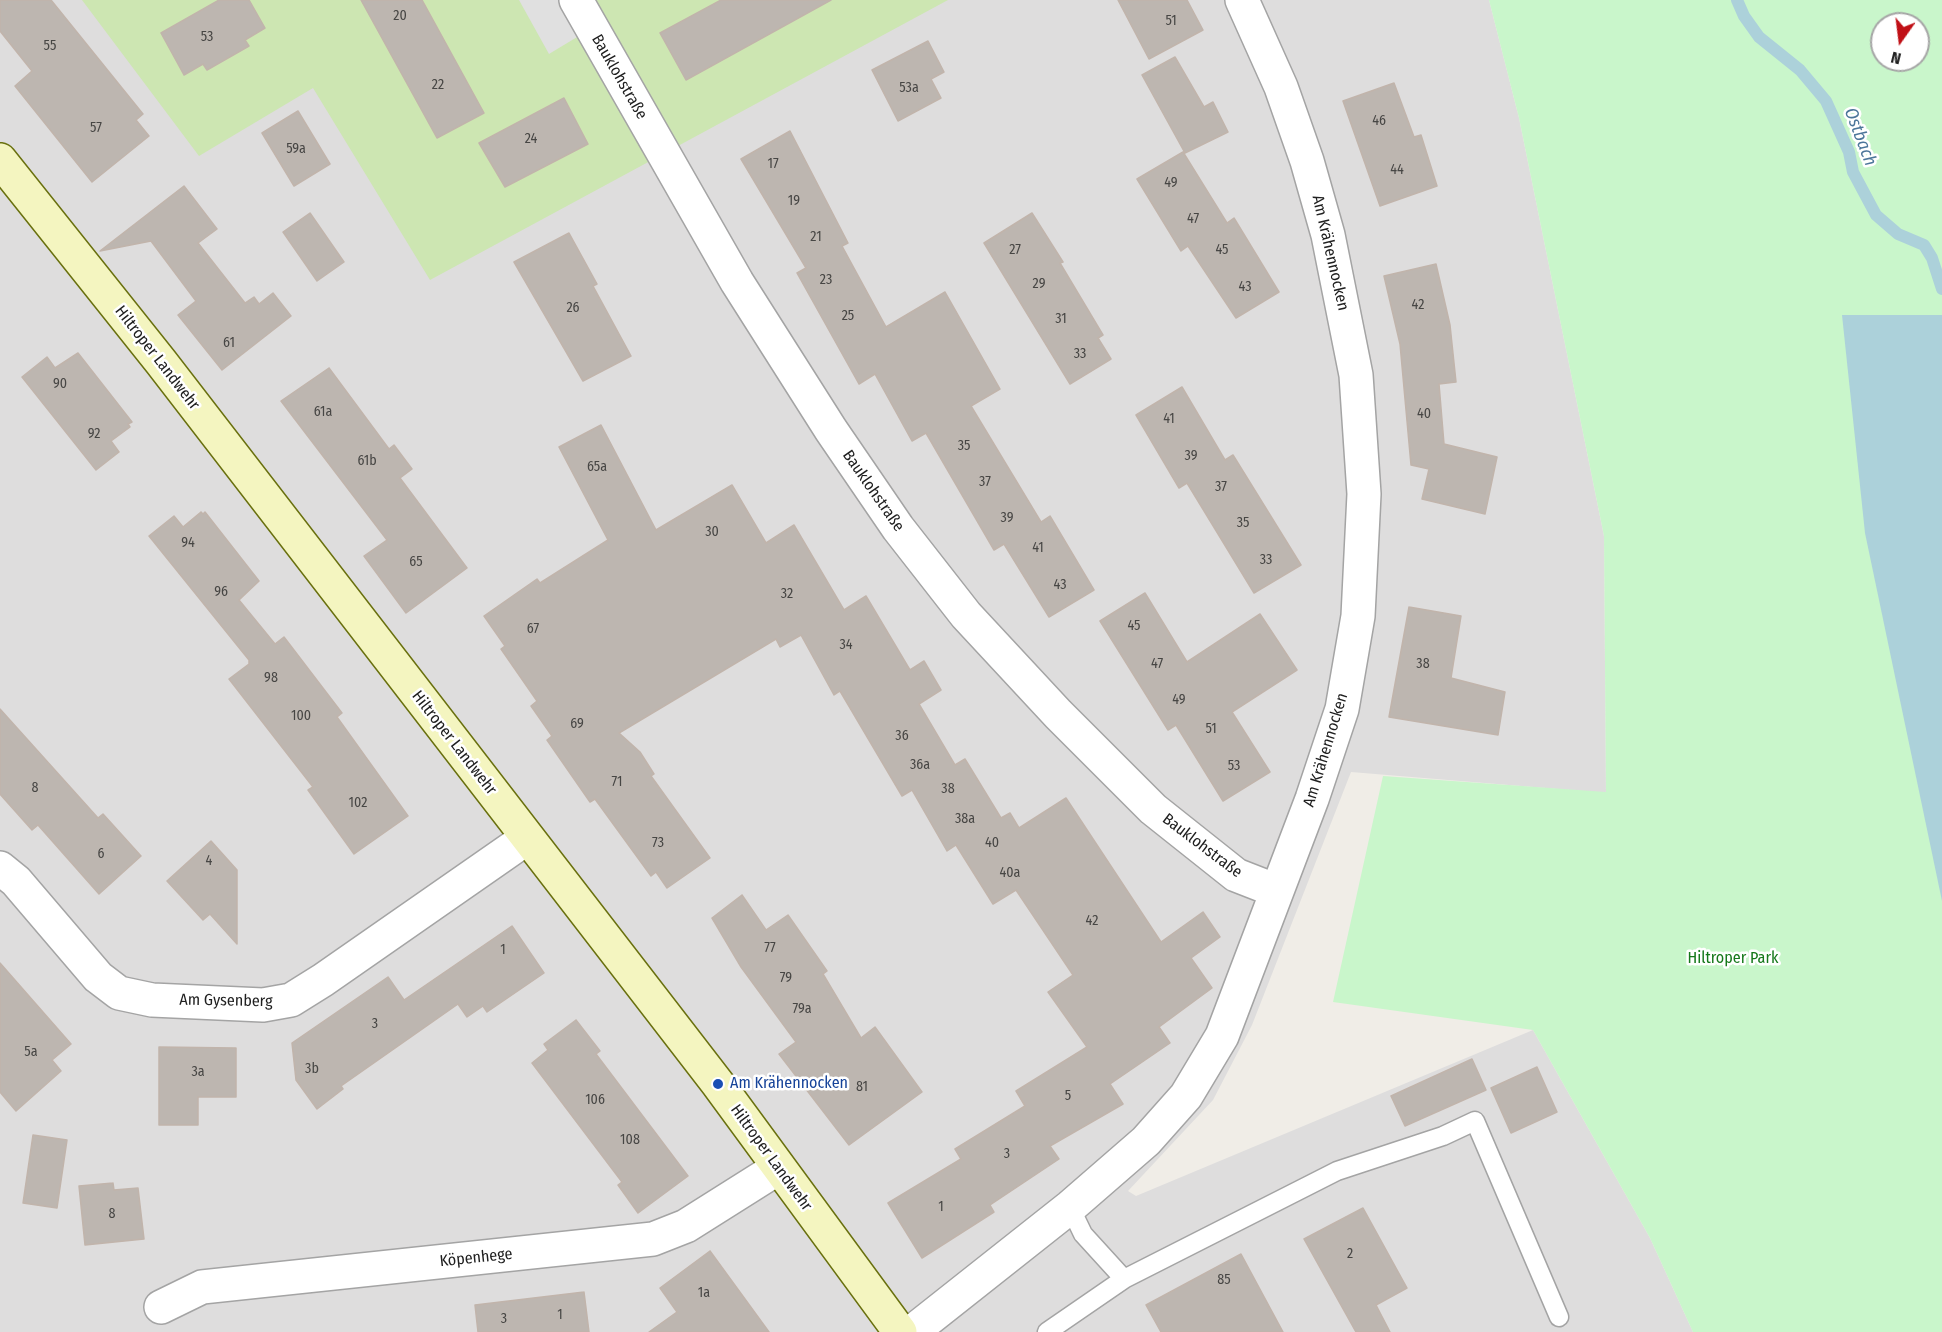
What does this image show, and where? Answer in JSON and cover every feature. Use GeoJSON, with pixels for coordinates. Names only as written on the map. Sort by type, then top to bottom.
{"type":"FeatureCollection","features":[{"type":"Feature","properties":{"kind":"street","name":"Bauklohstraße"},"geometry":{"type":"LineString","coordinates":[[576,0],[737,282],[831,430],[918,554],[966,615],[1058,714],[1153,809],[1236,875],[1277,891]]}},
{"type":"Feature","properties":{"kind":"street","name":"Am Krähennocken"},"geometry":{"type":"LineString","coordinates":[[912,1332],[1070,1207],[1146,1142],[1186,1096],[1222,1036],[1342,709],[1359,616],[1364,494],[1356,375],[1328,235],[1307,161],[1281,87],[1242,0]]}},
{"type":"Feature","properties":{"kind":"street","name":"Hiltroper Landwehr"},"geometry":{"type":"LineString","coordinates":[[0,160],[155,354],[718,1084],[900,1332]]}},
{"type":"Feature","properties":{"kind":"street","name":"Am Gysenberg"},"geometry":{"type":"LineString","coordinates":[[0,868],[16,880],[98,977],[119,993],[152,1000],[263,1005],[291,1000],[315,985],[527,838]]}},
{"type":"Feature","properties":{"kind":"street","name":"Köpenhege"},"geometry":{"type":"LineString","coordinates":[[161,1307],[202,1287],[652,1239],[686,1226],[778,1168]]}},
{"type":"Feature","properties":{"kind":"lane"},"geometry":{"type":"LineString","coordinates":[[1047,1332],[1124,1279],[1337,1171],[1443,1136],[1474,1121],[1558,1317]]}},
{"type":"Feature","properties":{"kind":"lane"},"geometry":{"type":"LineString","coordinates":[[1070,1207],[1083,1234],[1124,1279]]}},
{"type":"Feature","properties":{"kind":"shaded area"},"geometry":{"type":"Polygon","coordinates":[[[0,0],[1489,0],[1519,118],[1604,536],[1606,793],[1351,772],[1252,1025],[1213,1100],[1128,1191],[1136,1196],[1533,1030],[1650,1238],[1693,1332],[0,1332],[0,0]]]}},
{"type":"Feature","properties":{"kind":"shaded area"},"geometry":{"type":"Polygon","coordinates":[[[519,0],[576,0],[592,28],[549,54],[519,0]]]}},
{"type":"Feature","properties":{"kind":"green space"},"geometry":{"type":"Polygon","coordinates":[[[82,0],[948,0],[430,280],[313,88],[199,156],[82,0]]]}},
{"type":"Feature","properties":{"kind":"green space","name":"Hiltroper Park"},"geometry":{"type":"Polygon","coordinates":[[[1489,0],[1942,0],[1942,1332],[1693,1332],[1650,1238],[1533,1030],[1333,1002],[1383,776],[1606,792],[1604,536],[1519,118],[1489,0]]]}},
{"type":"Feature","properties":{"kind":"water"},"geometry":{"type":"Polygon","coordinates":[[[1842,315],[1942,315],[1942,901],[1865,533],[1842,315]]]}},
{"type":"Feature","properties":{"kind":"building"},"geometry":{"type":"Polygon","coordinates":[[[0,0],[51,0],[143,114],[136,120],[149,136],[92,182],[15,86],[32,71],[0,31],[0,0]]]}},
{"type":"Feature","properties":{"kind":"building"},"geometry":{"type":"Polygon","coordinates":[[[219,0],[249,0],[265,28],[245,40],[249,46],[207,70],[203,64],[184,75],[161,33],[219,0]]]}},
{"type":"Feature","properties":{"kind":"building"},"geometry":{"type":"Polygon","coordinates":[[[361,0],[422,0],[484,113],[437,138],[361,0]]]}},
{"type":"Feature","properties":{"kind":"building"},"geometry":{"type":"Polygon","coordinates":[[[721,0],[831,0],[686,80],[660,33],[721,0]]]}},
{"type":"Feature","properties":{"kind":"building"},"geometry":{"type":"Polygon","coordinates":[[[1118,0],[1187,0],[1203,30],[1149,59],[1118,0]]]}},
{"type":"Feature","properties":{"kind":"building"},"geometry":{"type":"Polygon","coordinates":[[[928,41],[944,72],[931,79],[941,98],[898,121],[872,70],[928,41]]]}},
{"type":"Feature","properties":{"kind":"building"},"geometry":{"type":"Polygon","coordinates":[[[1175,57],[1204,107],[1213,102],[1228,132],[1185,153],[1142,75],[1175,57]]]}},
{"type":"Feature","properties":{"kind":"building"},"geometry":{"type":"Polygon","coordinates":[[[1394,83],[1414,137],[1421,135],[1437,186],[1380,206],[1343,101],[1394,83]]]}},
{"type":"Feature","properties":{"kind":"building"},"geometry":{"type":"Polygon","coordinates":[[[564,98],[588,144],[505,187],[479,143],[564,98]]]}},
{"type":"Feature","properties":{"kind":"building"},"geometry":{"type":"Polygon","coordinates":[[[298,111],[330,164],[294,186],[262,133],[298,111]]]}},
{"type":"Feature","properties":{"kind":"building"},"geometry":{"type":"Polygon","coordinates":[[[790,131],[848,243],[842,246],[886,327],[945,292],[1000,389],[971,406],[1041,522],[1050,516],[1094,590],[1049,617],[1004,544],[994,550],[926,433],[912,441],[875,374],[859,384],[797,273],[806,268],[741,159],[790,131]]]}},
{"type":"Feature","properties":{"kind":"building"},"geometry":{"type":"Polygon","coordinates":[[[1183,152],[1227,223],[1234,218],[1279,292],[1236,318],[1188,246],[1181,251],[1137,179],[1183,152]]]}},
{"type":"Feature","properties":{"kind":"building"},"geometry":{"type":"Polygon","coordinates":[[[184,186],[217,229],[198,243],[245,303],[254,297],[259,304],[273,293],[291,316],[222,370],[178,315],[196,301],[151,241],[100,251],[184,186]]]}},
{"type":"Feature","properties":{"kind":"building"},"geometry":{"type":"Polygon","coordinates":[[[310,213],[344,262],[317,281],[283,232],[310,213]]]}},
{"type":"Feature","properties":{"kind":"building"},"geometry":{"type":"Polygon","coordinates":[[[1032,213],[1063,262],[1060,263],[1103,335],[1098,338],[1111,359],[1070,384],[984,243],[1032,213]]]}},
{"type":"Feature","properties":{"kind":"building"},"geometry":{"type":"Polygon","coordinates":[[[569,233],[597,284],[593,286],[631,356],[583,381],[514,262],[569,233]]]}},
{"type":"Feature","properties":{"kind":"building"},"geometry":{"type":"Polygon","coordinates":[[[1436,264],[1450,325],[1456,382],[1439,384],[1444,444],[1497,457],[1485,514],[1422,499],[1429,469],[1411,465],[1400,344],[1384,276],[1436,264]]]}},
{"type":"Feature","properties":{"kind":"building"},"geometry":{"type":"Polygon","coordinates":[[[78,353],[132,422],[128,424],[130,427],[111,441],[119,452],[96,470],[22,377],[47,357],[55,368],[78,353]]]}},
{"type":"Feature","properties":{"kind":"building"},"geometry":{"type":"Polygon","coordinates":[[[329,368],[389,449],[394,445],[412,469],[400,478],[467,568],[406,613],[364,556],[387,540],[281,401],[329,368]]]}},
{"type":"Feature","properties":{"kind":"building"},"geometry":{"type":"Polygon","coordinates":[[[1182,387],[1225,460],[1233,455],[1301,565],[1254,593],[1187,483],[1179,488],[1136,415],[1182,387]]]}},
{"type":"Feature","properties":{"kind":"building"},"geometry":{"type":"Polygon","coordinates":[[[601,425],[656,530],[732,485],[766,543],[794,525],[844,610],[866,596],[910,670],[924,661],[941,690],[919,704],[955,765],[965,759],[1001,818],[1010,813],[1019,828],[1066,798],[1161,942],[1203,912],[1220,937],[1191,958],[1212,988],[1159,1027],[1170,1043],[1110,1084],[1123,1104],[1050,1146],[1059,1159],[990,1205],[994,1212],[922,1258],[888,1203],[961,1159],[955,1149],[1025,1106],[1016,1091],[1087,1047],[1048,992],[1073,975],[1016,890],[993,904],[956,845],[947,851],[912,790],[902,796],[840,691],[834,695],[801,635],[780,647],[776,639],[619,733],[640,752],[654,774],[651,776],[710,858],[667,888],[656,872],[651,876],[595,799],[590,802],[547,740],[552,736],[531,706],[537,701],[501,649],[505,646],[484,616],[537,579],[540,583],[608,540],[559,447],[601,425]]]}},
{"type":"Feature","properties":{"kind":"building"},"geometry":{"type":"Polygon","coordinates":[[[201,512],[203,514],[205,512],[259,581],[239,600],[275,644],[284,637],[342,713],[337,717],[408,816],[354,854],[308,790],[313,787],[229,679],[249,664],[249,660],[149,536],[174,516],[183,527],[201,512]]]}},
{"type":"Feature","properties":{"kind":"building"},"geometry":{"type":"Polygon","coordinates":[[[1145,593],[1187,662],[1260,614],[1297,670],[1232,712],[1270,772],[1223,801],[1176,725],[1168,730],[1100,621],[1145,593]]]}},
{"type":"Feature","properties":{"kind":"building"},"geometry":{"type":"Polygon","coordinates":[[[1409,607],[1461,616],[1451,678],[1505,692],[1498,735],[1389,717],[1409,607]]]}},
{"type":"Feature","properties":{"kind":"building"},"geometry":{"type":"Polygon","coordinates":[[[0,709],[98,818],[103,814],[141,856],[99,894],[38,825],[32,830],[0,794],[0,709]]]}},
{"type":"Feature","properties":{"kind":"building"},"geometry":{"type":"Polygon","coordinates":[[[211,841],[237,870],[237,944],[210,914],[203,920],[167,881],[211,841]]]}},
{"type":"Feature","properties":{"kind":"building"},"geometry":{"type":"Polygon","coordinates":[[[742,895],[766,930],[788,915],[827,971],[823,974],[861,1038],[875,1027],[922,1092],[849,1145],[779,1054],[796,1042],[741,967],[712,918],[742,895]]]}},
{"type":"Feature","properties":{"kind":"building"},"geometry":{"type":"Polygon","coordinates":[[[512,926],[544,973],[487,1012],[483,1006],[467,1017],[458,1004],[341,1086],[343,1089],[317,1109],[296,1080],[292,1043],[388,977],[404,1000],[512,926]]]}},
{"type":"Feature","properties":{"kind":"building"},"geometry":{"type":"Polygon","coordinates":[[[0,963],[71,1044],[52,1060],[61,1071],[16,1111],[0,1092],[0,963]]]}},
{"type":"Feature","properties":{"kind":"building"},"geometry":{"type":"Polygon","coordinates":[[[576,1020],[600,1051],[596,1054],[688,1176],[638,1213],[618,1185],[622,1182],[532,1063],[548,1050],[544,1044],[576,1020]]]}},
{"type":"Feature","properties":{"kind":"building"},"geometry":{"type":"Polygon","coordinates":[[[159,1047],[236,1048],[236,1097],[198,1097],[198,1125],[159,1125],[159,1047]]]}},
{"type":"Feature","properties":{"kind":"building"},"geometry":{"type":"Polygon","coordinates":[[[1472,1059],[1486,1090],[1405,1126],[1391,1096],[1472,1059]]]}},
{"type":"Feature","properties":{"kind":"building"},"geometry":{"type":"Polygon","coordinates":[[[1537,1067],[1557,1112],[1511,1133],[1491,1088],[1537,1067]]]}},
{"type":"Feature","properties":{"kind":"building"},"geometry":{"type":"Polygon","coordinates":[[[33,1135],[67,1140],[57,1208],[23,1203],[33,1135]]]}},
{"type":"Feature","properties":{"kind":"building"},"geometry":{"type":"Polygon","coordinates":[[[113,1183],[114,1190],[138,1188],[144,1239],[85,1245],[79,1186],[113,1183]]]}},
{"type":"Feature","properties":{"kind":"building"},"geometry":{"type":"Polygon","coordinates":[[[1363,1208],[1407,1288],[1376,1305],[1390,1332],[1356,1332],[1304,1239],[1363,1208]]]}},
{"type":"Feature","properties":{"kind":"building"},"geometry":{"type":"Polygon","coordinates":[[[710,1251],[769,1332],[649,1332],[677,1312],[660,1288],[710,1251]]]}},
{"type":"Feature","properties":{"kind":"building"},"geometry":{"type":"Polygon","coordinates":[[[1241,1254],[1283,1332],[1161,1332],[1146,1305],[1241,1254]]]}},
{"type":"Feature","properties":{"kind":"building"},"geometry":{"type":"Polygon","coordinates":[[[584,1292],[589,1332],[478,1332],[475,1305],[584,1292]]]}},
{"type":"Feature","properties":{"kind":"waterway","name":"Ostbach"},"geometry":{"type":"LineString","coordinates":[[1737,0],[1744,16],[1759,37],[1800,70],[1826,101],[1849,152],[1853,172],[1876,215],[1898,234],[1924,245],[1932,258],[1942,289]]}},
{"type":"Feature","properties":{"kind":"place","name":"Am Krähennocken"},"geometry":{"type":"Point","coordinates":[718,1084]}}]}
